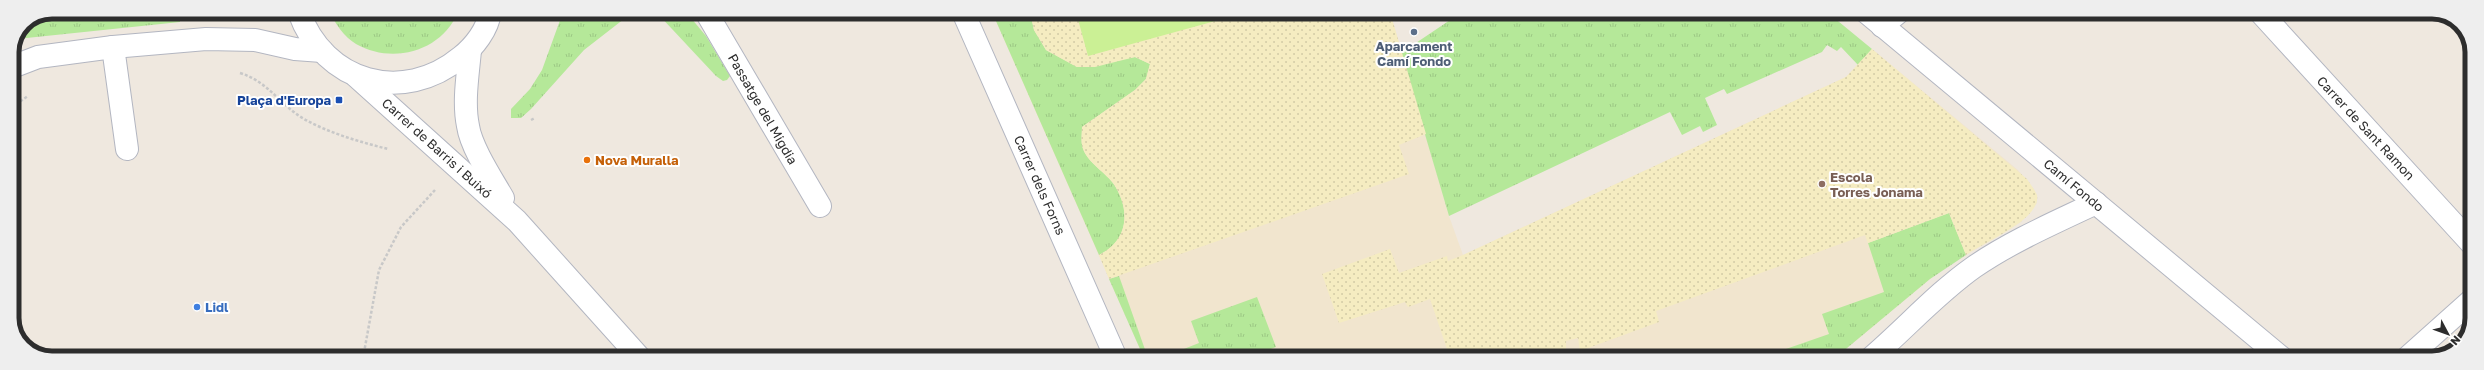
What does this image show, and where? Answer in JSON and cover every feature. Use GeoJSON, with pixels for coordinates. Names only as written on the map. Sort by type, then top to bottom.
{"type":"FeatureCollection","features":[{"type":"Feature","properties":{"kind":"street"},"geometry":{"type":"LineString","coordinates":[[302,19],[311,39],[331,61],[356,76],[386,84],[417,81],[446,69],[470,50],[488,19]]}},
{"type":"Feature","properties":{"kind":"street","name":"Passatge del Migdia"},"geometry":{"type":"LineString","coordinates":[[710,19],[820,206]]}},
{"type":"Feature","properties":{"kind":"street","name":"Carrer dels Forns"},"geometry":{"type":"LineString","coordinates":[[966,19],[1113,351]]}},
{"type":"Feature","properties":{"kind":"street","name":"Camí Fondo"},"geometry":{"type":"LineString","coordinates":[[1874,19],[2274,351]]}},
{"type":"Feature","properties":{"kind":"street"},"geometry":{"type":"LineString","coordinates":[[1882,26],[1890,19]]}},
{"type":"Feature","properties":{"kind":"street","name":"Carrer de Sant Ramon"},"geometry":{"type":"LineString","coordinates":[[2266,19],[2465,236]]}},
{"type":"Feature","properties":{"kind":"street"},"geometry":{"type":"LineString","coordinates":[[19,64],[38,57],[113,47],[206,39],[255,40],[295,49],[322,51]]}},
{"type":"Feature","properties":{"kind":"street"},"geometry":{"type":"LineString","coordinates":[[113,47],[127,149]]}},
{"type":"Feature","properties":{"kind":"street","name":"Carrer de Barris i Buixó"},"geometry":{"type":"LineString","coordinates":[[470,50],[467,93],[468,127],[485,168],[517,221]]}},
{"type":"Feature","properties":{"kind":"street","name":"Carrer de Barris i Buixó"},"geometry":{"type":"LineString","coordinates":[[356,76],[517,221],[634,351]]}},
{"type":"Feature","properties":{"kind":"street"},"geometry":{"type":"LineString","coordinates":[[1879,351],[1927,306],[1974,268],[2024,237],[2096,203]]}},
{"type":"Feature","properties":{"kind":"street"},"geometry":{"type":"LineString","coordinates":[[2415,351],[2465,306]]}},
{"type":"Feature","properties":{"kind":"path"},"geometry":{"type":"LineString","coordinates":[[236,72],[257,79],[304,119],[349,138],[391,149]]}},
{"type":"Feature","properties":{"kind":"path"},"geometry":{"type":"LineString","coordinates":[[19,102],[30,95]]}},
{"type":"Feature","properties":{"kind":"path"},"geometry":{"type":"LineString","coordinates":[[531,120],[535,118]]}},
{"type":"Feature","properties":{"kind":"path"},"geometry":{"type":"LineString","coordinates":[[364,351],[379,270],[401,227],[440,186],[461,169]]}},
{"type":"Feature","properties":{"kind":"shaded area","name":"Escola Torres Jonama"},"geometry":{"type":"Polygon","coordinates":[[[995,19],[1392,19],[1449,216],[1463,255],[1846,77],[1872,49],[2018,170],[2034,189],[2037,203],[2021,222],[1942,269],[1843,351],[1141,351],[995,19]]]}},
{"type":"Feature","properties":{"kind":"green space"},"geometry":{"type":"Polygon","coordinates":[[[64,19],[180,19],[180,22],[22,38],[29,29],[39,22],[64,19]]]}},
{"type":"Feature","properties":{"kind":"green space"},"geometry":{"type":"Polygon","coordinates":[[[333,19],[454,19],[441,36],[428,45],[415,50],[400,53],[385,53],[370,50],[356,44],[337,26],[333,19]]]}},
{"type":"Feature","properties":{"kind":"green space"},"geometry":{"type":"Polygon","coordinates":[[[560,19],[624,19],[584,50],[531,109],[521,118],[511,118],[511,109],[530,89],[542,70],[560,19]]]}},
{"type":"Feature","properties":{"kind":"green space"},"geometry":{"type":"Polygon","coordinates":[[[663,19],[692,19],[706,36],[730,76],[727,80],[723,81],[716,76],[663,19]]]}},
{"type":"Feature","properties":{"kind":"green space"},"geometry":{"type":"Polygon","coordinates":[[[995,19],[1032,19],[1034,30],[1046,50],[1077,67],[1135,57],[1150,64],[1146,79],[1135,90],[1082,127],[1082,143],[1084,151],[1091,161],[1113,183],[1123,203],[1124,224],[1121,233],[1116,242],[1109,249],[1099,255],[995,19]]]}},
{"type":"Feature","properties":{"kind":"green space"},"geometry":{"type":"Polygon","coordinates":[[[1078,19],[1223,19],[1088,56],[1078,19]]]}},
{"type":"Feature","properties":{"kind":"green space"},"geometry":{"type":"Polygon","coordinates":[[[1452,19],[1836,19],[1872,49],[1858,65],[1841,47],[1837,51],[1827,45],[1822,52],[1727,94],[1724,89],[1705,98],[1717,125],[1703,132],[1700,126],[1682,135],[1670,112],[1449,216],[1401,53],[1452,19]]]}},
{"type":"Feature","properties":{"kind":"green space"},"geometry":{"type":"Polygon","coordinates":[[[1949,213],[1966,255],[1930,279],[1843,351],[1780,351],[1829,334],[1822,314],[1884,292],[1868,243],[1949,213]]]}},
{"type":"Feature","properties":{"kind":"green space"},"geometry":{"type":"Polygon","coordinates":[[[1119,276],[1146,351],[1141,351],[1109,279],[1119,276]]]}},
{"type":"Feature","properties":{"kind":"green space"},"geometry":{"type":"Polygon","coordinates":[[[1257,297],[1276,347],[1265,351],[1179,351],[1199,343],[1191,321],[1257,297]]]}},
{"type":"Feature","properties":{"kind":"sand"},"geometry":{"type":"Polygon","coordinates":[[[1032,19],[1392,19],[1426,134],[1399,145],[1409,174],[1109,279],[1099,255],[1109,249],[1121,232],[1124,223],[1123,203],[1113,183],[1091,161],[1084,151],[1082,143],[1082,127],[1135,90],[1146,79],[1150,64],[1135,57],[1095,67],[1077,67],[1046,50],[1034,30],[1032,19]]]}},
{"type":"Feature","properties":{"kind":"sand"},"geometry":{"type":"Polygon","coordinates":[[[1872,49],[2027,179],[2037,195],[2036,204],[2030,213],[2009,230],[1966,255],[1949,213],[1868,243],[1865,235],[1656,311],[1659,322],[1580,351],[1578,338],[1566,341],[1566,351],[1448,351],[1430,299],[1408,307],[1405,302],[1339,323],[1322,274],[1390,249],[1399,273],[1447,256],[1448,261],[1846,77],[1872,49]]]}},
{"type":"Feature","properties":{"kind":"place","name":"Aparcament Camí Fondo"},"geometry":{"type":"Point","coordinates":[1414,32]}},
{"type":"Feature","properties":{"kind":"place","name":"Plaça d'Europa"},"geometry":{"type":"Point","coordinates":[339,100]}},
{"type":"Feature","properties":{"kind":"place","name":"Nova Muralla"},"geometry":{"type":"Point","coordinates":[587,160]}},
{"type":"Feature","properties":{"kind":"place","name":"Escola Torres Jonama"},"geometry":{"type":"Point","coordinates":[1822,184]}},
{"type":"Feature","properties":{"kind":"place","name":"Lidl"},"geometry":{"type":"Point","coordinates":[197,307]}}]}
